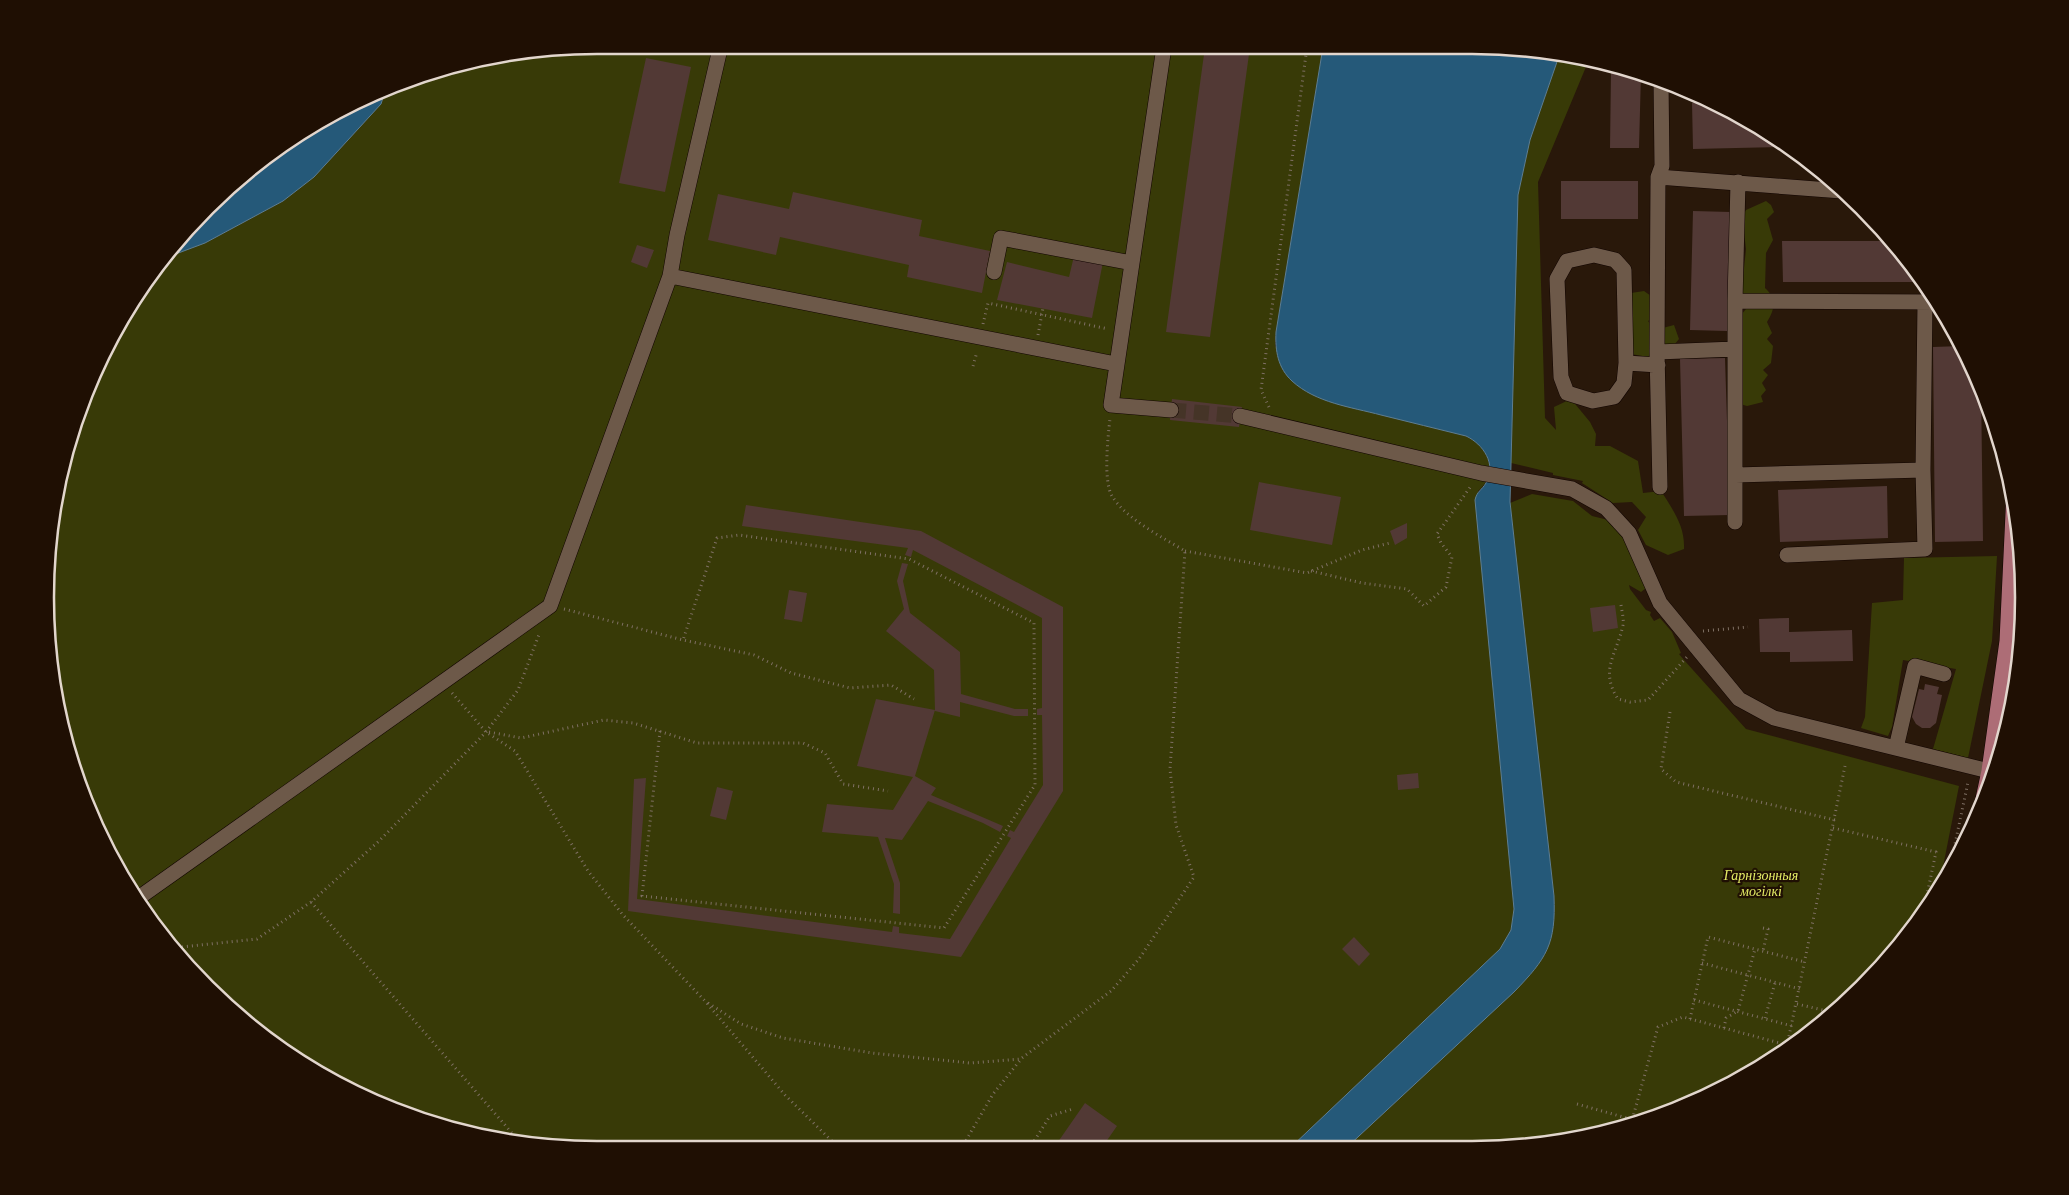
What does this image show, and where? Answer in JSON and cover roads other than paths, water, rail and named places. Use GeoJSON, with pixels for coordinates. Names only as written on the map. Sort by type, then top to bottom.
{"type":"FeatureCollection","features":[{"type":"Feature","properties":{"kind":"main road"},"geometry":{"type":"LineString","coordinates":[[1994,748],[2007,641],[2015,600]]}},
{"type":"Feature","properties":{"kind":"street"},"geometry":{"type":"LineString","coordinates":[[142,895],[550,606],[670,276],[677,235],[719,54]]}},
{"type":"Feature","properties":{"kind":"street"},"geometry":{"type":"LineString","coordinates":[[1163,54],[1111,406],[1171,410]]}},
{"type":"Feature","properties":{"kind":"street"},"geometry":{"type":"LineString","coordinates":[[1660,487],[1658,177],[1662,166],[1662,89]]}},
{"type":"Feature","properties":{"kind":"street"},"geometry":{"type":"LineString","coordinates":[[1658,177],[1830,189]]}},
{"type":"Feature","properties":{"kind":"street"},"geometry":{"type":"LineString","coordinates":[[1735,522],[1735,300],[1738,182]]}},
{"type":"Feature","properties":{"kind":"street"},"geometry":{"type":"LineString","coordinates":[[994,272],[1001,238],[1132,262]]}},
{"type":"Feature","properties":{"kind":"street"},"geometry":{"type":"LineString","coordinates":[[1594,255],[1615,260],[1624,270],[1626,364],[1624,383],[1614,397],[1593,401],[1568,393],[1561,377],[1558,279],[1567,261],[1594,255]]}},
{"type":"Feature","properties":{"kind":"street"},"geometry":{"type":"LineString","coordinates":[[670,276],[1116,364]]}},
{"type":"Feature","properties":{"kind":"street"},"geometry":{"type":"LineString","coordinates":[[1735,300],[1928,302]]}},
{"type":"Feature","properties":{"kind":"street"},"geometry":{"type":"LineString","coordinates":[[1787,555],[1925,548],[1923,470],[1931,307]]}},
{"type":"Feature","properties":{"kind":"street"},"geometry":{"type":"LineString","coordinates":[[1626,364],[1735,349]]}},
{"type":"Feature","properties":{"kind":"street"},"geometry":{"type":"LineString","coordinates":[[1240,416],[1481,473],[1529,483],[1572,489],[1606,508],[1629,533],[1660,603],[1739,699],[1774,718],[1987,770]]}},
{"type":"Feature","properties":{"kind":"street"},"geometry":{"type":"LineString","coordinates":[[1736,475],[1923,470]]}},
{"type":"Feature","properties":{"kind":"street"},"geometry":{"type":"LineString","coordinates":[[1896,748],[1915,666],[1944,674]]}},
{"type":"Feature","properties":{"kind":"water"},"geometry":{"type":"Polygon","coordinates":[[[1322,54],[1472,54],[1507,55],[1557,61],[1530,140],[1518,195],[1510,502],[1554,896],[1551,939],[1542,959],[1514,992],[1354,1141],[1297,1141],[1500,949],[1511,930],[1514,909],[1475,500],[1486,483],[1490,469],[1483,449],[1466,436],[1346,407],[1323,399],[1301,388],[1283,371],[1278,359],[1276,332],[1322,54]]]}},
{"type":"Feature","properties":{"kind":"water"},"geometry":{"type":"Polygon","coordinates":[[[383,98],[381,104],[314,177],[283,201],[205,243],[176,254],[213,213],[266,166],[295,145],[357,110],[383,98]]]}},
{"type":"Feature","properties":{"kind":"tunnel"},"geometry":{"type":"LineString","coordinates":[[1171,410],[1240,416]]}},
{"type":"Feature","properties":{"kind":"park label","name":"Гарнізонныя могілкі"},"geometry":{"type":"Point","coordinates":[1761,884]}}]}
